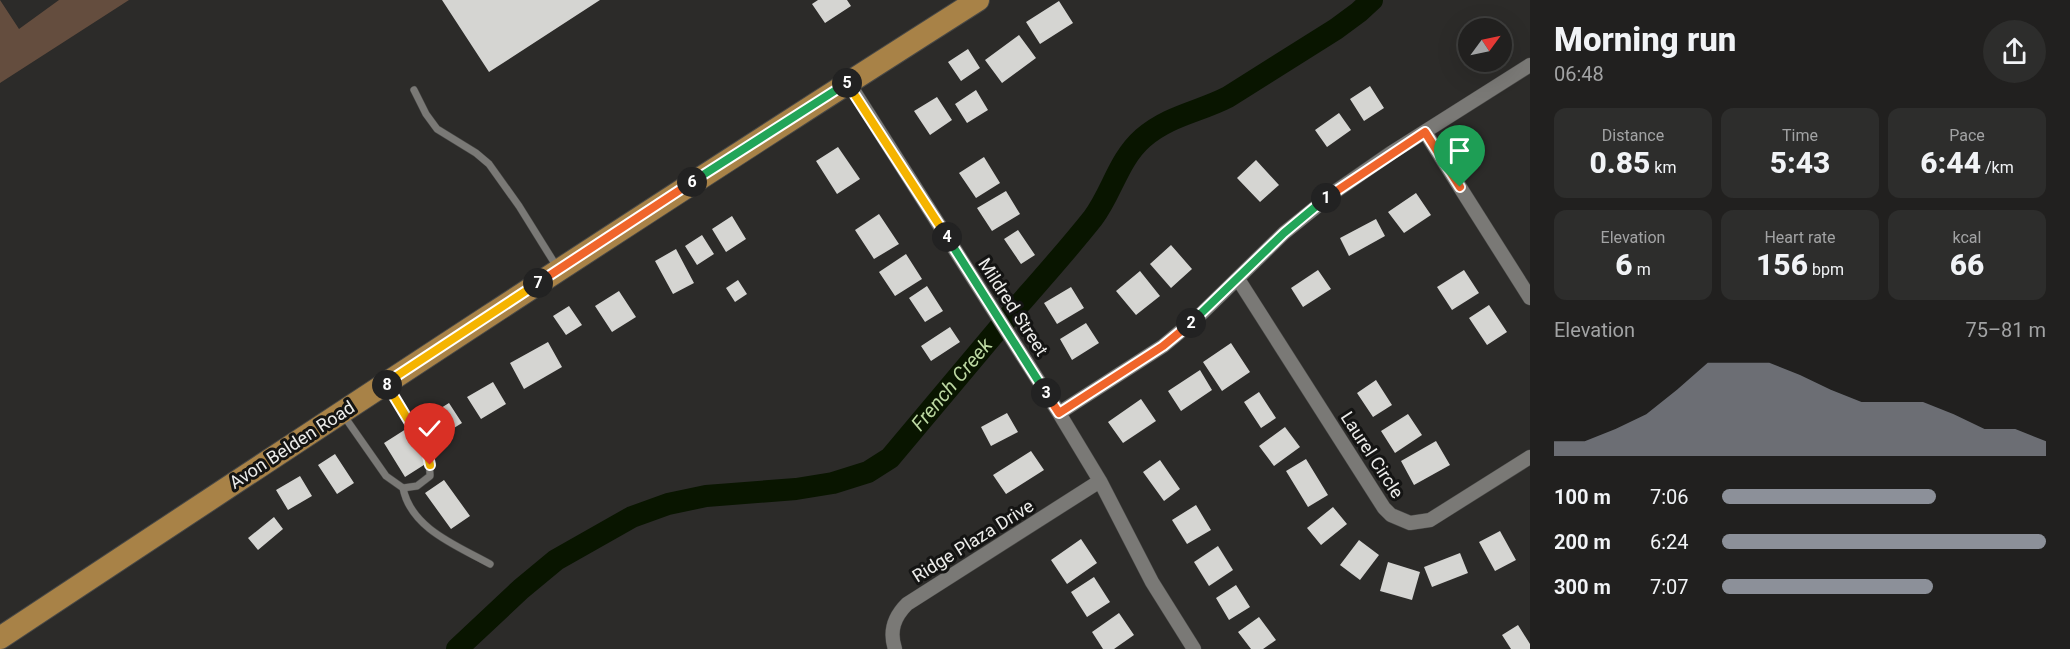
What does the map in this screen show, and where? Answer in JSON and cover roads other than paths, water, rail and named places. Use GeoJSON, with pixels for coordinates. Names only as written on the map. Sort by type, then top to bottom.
{"type":"FeatureCollection","features":[{"type":"Feature","properties":{"kind":"main road","name":"Avon Belden Road"},"geometry":{"type":"LineString","coordinates":[[0,638],[558,269],[978,0]]}},
{"type":"Feature","properties":{"kind":"street"},"geometry":{"type":"LineString","coordinates":[[1059,413],[1163,346],[1199,316],[1284,233],[1336,191],[1530,64]]}},
{"type":"Feature","properties":{"kind":"street","name":"Mildred Street"},"geometry":{"type":"LineString","coordinates":[[848,82],[1059,413],[1100,481],[1152,582],[1194,649]]}},
{"type":"Feature","properties":{"kind":"street"},"geometry":{"type":"LineString","coordinates":[[1425,132],[1530,298]]}},
{"type":"Feature","properties":{"kind":"street","name":"Laurel Circle"},"geometry":{"type":"LineString","coordinates":[[1238,279],[1384,508],[1391,515],[1410,523],[1430,520],[1530,457]]}},
{"type":"Feature","properties":{"kind":"street","name":"Ridge Plaza Drive"},"geometry":{"type":"LineString","coordinates":[[895,649],[892,637],[895,621],[907,604],[1100,481]]}},
{"type":"Feature","properties":{"kind":"lane"},"geometry":{"type":"LineString","coordinates":[[414,90],[426,114],[437,129],[476,153],[489,164],[519,206],[558,269]]}},
{"type":"Feature","properties":{"kind":"lane"},"geometry":{"type":"LineString","coordinates":[[386,383],[427,451],[430,465],[430,476],[417,486],[403,488]]}},
{"type":"Feature","properties":{"kind":"lane"},"geometry":{"type":"LineString","coordinates":[[342,412],[386,476],[403,488],[406,500],[424,524],[453,544],[490,564]]}},
{"type":"Feature","properties":{"kind":"waterway","name":"French Creek"},"geometry":{"type":"LineString","coordinates":[[457,649],[521,589],[556,560],[632,517],[668,504],[706,496],[796,489],[833,483],[868,472],[890,458],[1093,218],[1127,156],[1143,138],[1174,119],[1228,97],[1336,29],[1372,0]]}}]}
